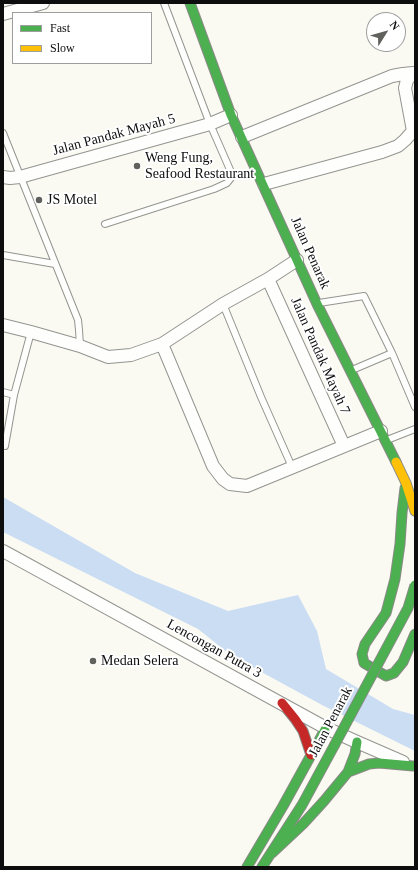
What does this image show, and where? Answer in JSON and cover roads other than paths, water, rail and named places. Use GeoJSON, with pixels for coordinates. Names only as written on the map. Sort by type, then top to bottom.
{"type":"FeatureCollection","features":[{"type":"Feature","properties":{"kind":"main road","name":"Jalan Penarak"},"geometry":{"type":"LineString","coordinates":[[190,3],[231,115],[264,184],[297,260],[406,484],[415,511]]}},
{"type":"Feature","properties":{"kind":"main road"},"geometry":{"type":"LineString","coordinates":[[406,484],[415,491]]}},
{"type":"Feature","properties":{"kind":"main road"},"geometry":{"type":"LineString","coordinates":[[406,484],[395,579],[386,613],[365,644],[362,654],[364,663],[386,676],[394,673],[403,662],[415,634]]}},
{"type":"Feature","properties":{"kind":"main road","name":"Jalan Penarak"},"geometry":{"type":"LineString","coordinates":[[262,867],[302,805],[408,608],[415,585]]}},
{"type":"Feature","properties":{"kind":"main road"},"geometry":{"type":"LineString","coordinates":[[282,703],[303,731],[311,755]]}},
{"type":"Feature","properties":{"kind":"main road"},"geometry":{"type":"LineString","coordinates":[[247,867],[326,728]]}},
{"type":"Feature","properties":{"kind":"main road"},"geometry":{"type":"LineString","coordinates":[[272,853],[303,824],[348,772],[355,754],[357,742]]}},
{"type":"Feature","properties":{"kind":"main road"},"geometry":{"type":"LineString","coordinates":[[348,772],[369,764],[414,766]]}},
{"type":"Feature","properties":{"kind":"street"},"geometry":{"type":"LineString","coordinates":[[3,14],[43,3]]}},
{"type":"Feature","properties":{"kind":"street"},"geometry":{"type":"LineString","coordinates":[[264,184],[382,152],[398,146],[414,131],[405,88],[407,80],[414,72]]}},
{"type":"Feature","properties":{"kind":"street"},"geometry":{"type":"LineString","coordinates":[[242,137],[392,76],[414,72]]}},
{"type":"Feature","properties":{"kind":"street","name":"Jalan Pandak Mayah 5"},"geometry":{"type":"LineString","coordinates":[[3,177],[20,177],[210,124],[231,115]]}},
{"type":"Feature","properties":{"kind":"street"},"geometry":{"type":"LineString","coordinates":[[3,325],[80,346],[108,357],[131,355],[162,344],[223,304],[268,279],[297,260]]}},
{"type":"Feature","properties":{"kind":"street","name":"Jalan Pandak Mayah 7"},"geometry":{"type":"LineString","coordinates":[[268,279],[344,446]]}},
{"type":"Feature","properties":{"kind":"street"},"geometry":{"type":"LineString","coordinates":[[162,344],[213,466],[223,479],[230,484],[247,486],[344,446],[383,436]]}},
{"type":"Feature","properties":{"kind":"street","name":"Lencongan Putra 3"},"geometry":{"type":"LineString","coordinates":[[3,551],[326,728],[414,766]]}},
{"type":"Feature","properties":{"kind":"lane"},"geometry":{"type":"LineString","coordinates":[[106,224],[214,189],[227,183],[231,178],[231,172],[210,124],[164,3]]}},
{"type":"Feature","properties":{"kind":"lane"},"geometry":{"type":"LineString","coordinates":[[3,133],[78,320],[80,346]]}},
{"type":"Feature","properties":{"kind":"lane"},"geometry":{"type":"LineString","coordinates":[[3,255],[55,264]]}},
{"type":"Feature","properties":{"kind":"lane"},"geometry":{"type":"LineString","coordinates":[[318,304],[364,296],[392,353],[415,407]]}},
{"type":"Feature","properties":{"kind":"lane"},"geometry":{"type":"LineString","coordinates":[[223,304],[261,397],[292,467]]}},
{"type":"Feature","properties":{"kind":"lane"},"geometry":{"type":"LineString","coordinates":[[5,446],[14,395],[31,332]]}},
{"type":"Feature","properties":{"kind":"lane"},"geometry":{"type":"LineString","coordinates":[[351,370],[392,353]]}},
{"type":"Feature","properties":{"kind":"lane"},"geometry":{"type":"LineString","coordinates":[[3,392],[14,395]]}},
{"type":"Feature","properties":{"kind":"lane"},"geometry":{"type":"LineString","coordinates":[[383,436],[415,429]]}},
{"type":"Feature","properties":{"kind":"water"},"geometry":{"type":"Polygon","coordinates":[[[3,497],[135,573],[228,611],[298,595],[317,631],[326,669],[393,709],[415,715],[415,751],[322,705],[232,656],[198,629],[3,532],[3,497]]]}},
{"type":"Feature","properties":{"kind":"place","name":"Weng Fung, Seafood Restaurant"},"geometry":{"type":"Point","coordinates":[137,166]}},
{"type":"Feature","properties":{"kind":"place","name":"JS Motel"},"geometry":{"type":"Point","coordinates":[39,200]}},
{"type":"Feature","properties":{"kind":"place","name":"Medan Selera"},"geometry":{"type":"Point","coordinates":[93,661]}}]}
